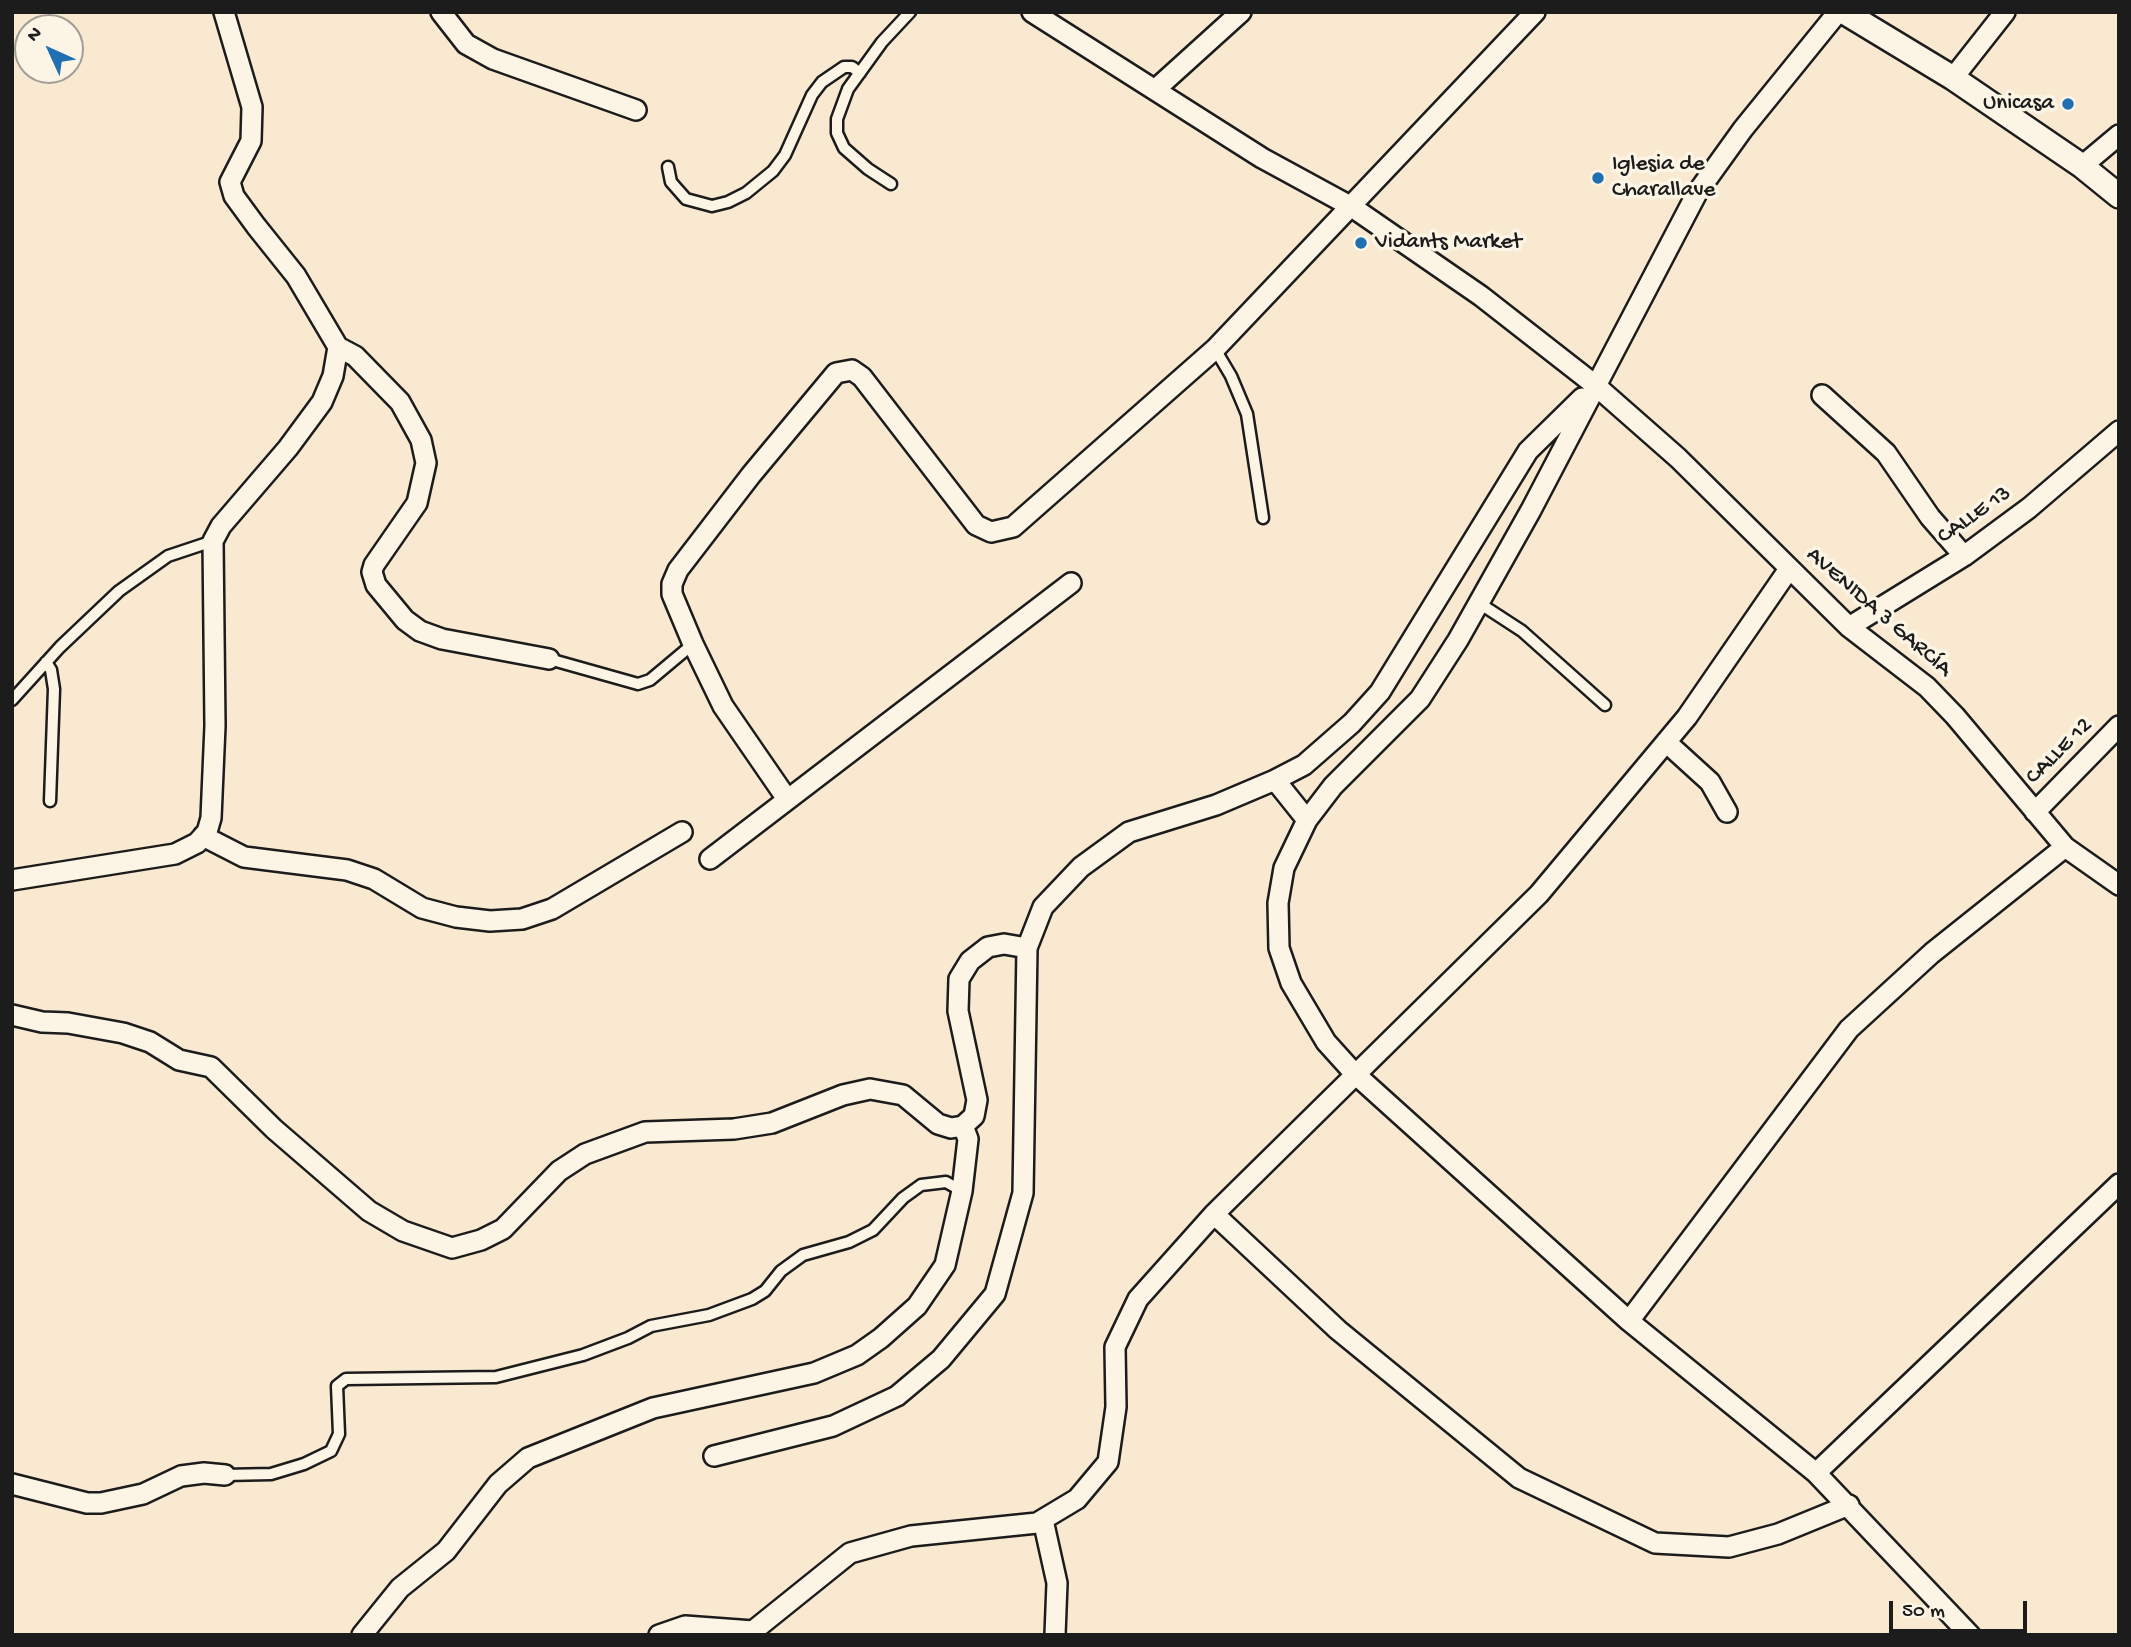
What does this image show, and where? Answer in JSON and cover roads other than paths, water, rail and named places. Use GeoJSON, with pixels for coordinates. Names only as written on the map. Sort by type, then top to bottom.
{"type":"FeatureCollection","features":[{"type":"Feature","properties":{"kind":"street"},"geometry":{"type":"LineString","coordinates":[[223,12],[252,107],[251,141],[230,182],[234,196],[296,276],[338,347],[355,356],[400,402],[421,440],[426,463],[416,503],[374,565],[372,572],[376,585],[405,620],[420,631],[442,639],[549,659]]}},
{"type":"Feature","properties":{"kind":"street"},"geometry":{"type":"LineString","coordinates":[[441,12],[466,44],[494,59],[636,110]]}},
{"type":"Feature","properties":{"kind":"street","name":"AVENIDA 3 GARCÍA"},"geometry":{"type":"LineString","coordinates":[[1032,12],[1157,88],[1262,158],[1352,207],[1481,296],[1595,385],[1678,458],[1849,627],[1927,687],[1955,716],[2065,847],[2119,886]]}},
{"type":"Feature","properties":{"kind":"street"},"geometry":{"type":"LineString","coordinates":[[1157,88],[1241,12]]}},
{"type":"Feature","properties":{"kind":"street"},"geometry":{"type":"LineString","coordinates":[[786,799],[730,718],[693,645],[672,594],[674,577],[751,475],[836,373],[845,369],[857,372],[969,519],[984,530],[999,532],[1013,527],[1215,349],[1535,12]]}},
{"type":"Feature","properties":{"kind":"street"},"geometry":{"type":"LineString","coordinates":[[1838,12],[1743,129],[1697,193],[1479,603],[1420,699],[1333,786],[1307,820],[1284,868],[1278,903],[1279,948],[1291,983],[1326,1042],[1354,1073],[1629,1321],[1816,1473],[1970,1635]]}},
{"type":"Feature","properties":{"kind":"street"},"geometry":{"type":"LineString","coordinates":[[1844,12],[1953,78],[2082,166],[2119,196]]}},
{"type":"Feature","properties":{"kind":"street"},"geometry":{"type":"LineString","coordinates":[[1953,78],[2005,12]]}},
{"type":"Feature","properties":{"kind":"street"},"geometry":{"type":"LineString","coordinates":[[2082,166],[2119,135]]}},
{"type":"Feature","properties":{"kind":"street"},"geometry":{"type":"LineString","coordinates":[[12,880],[175,854],[203,836],[211,818],[215,726],[213,541],[221,526],[288,448],[322,402],[333,376],[338,347]]}},
{"type":"Feature","properties":{"kind":"street"},"geometry":{"type":"LineString","coordinates":[[714,1456],[833,1426],[897,1395],[941,1359],[995,1294],[1023,1193],[1027,948],[1043,907],[1081,867],[1129,832],[1216,805],[1275,780],[1304,765],[1352,723],[1380,692],[1528,451],[1595,385]]}},
{"type":"Feature","properties":{"kind":"street"},"geometry":{"type":"LineString","coordinates":[[1822,395],[1886,453],[1930,517],[1964,556]]}},
{"type":"Feature","properties":{"kind":"street","name":"CALLE 13"},"geometry":{"type":"LineString","coordinates":[[1849,627],[1964,556],[2029,508],[2119,431]]}},
{"type":"Feature","properties":{"kind":"street"},"geometry":{"type":"LineString","coordinates":[[659,1635],[685,1626],[753,1631],[850,1553],[911,1536],[1037,1523],[1077,1499],[1108,1462],[1116,1407],[1115,1347],[1138,1299],[1214,1214],[1354,1073],[1539,894],[1666,742],[1789,569]]}},
{"type":"Feature","properties":{"kind":"street"},"geometry":{"type":"LineString","coordinates":[[710,859],[1071,583]]}},
{"type":"Feature","properties":{"kind":"street","name":"CALLE 12"},"geometry":{"type":"LineString","coordinates":[[2035,812],[2119,726]]}},
{"type":"Feature","properties":{"kind":"street"},"geometry":{"type":"LineString","coordinates":[[1666,742],[1710,782],[1727,812]]}},
{"type":"Feature","properties":{"kind":"street"},"geometry":{"type":"LineString","coordinates":[[1275,780],[1307,820]]}},
{"type":"Feature","properties":{"kind":"street"},"geometry":{"type":"LineString","coordinates":[[203,836],[244,857],[347,870],[373,879],[422,908],[456,917],[490,921],[522,919],[552,909],[682,832]]}},
{"type":"Feature","properties":{"kind":"street"},"geometry":{"type":"LineString","coordinates":[[1629,1321],[1849,1029],[1932,953],[2065,847]]}},
{"type":"Feature","properties":{"kind":"street"},"geometry":{"type":"LineString","coordinates":[[12,1015],[137,1037],[179,1060],[211,1067],[274,1129],[369,1211],[403,1231],[452,1248],[481,1240],[503,1229],[554,1177],[585,1154],[645,1132],[734,1129],[772,1122],[843,1095],[870,1089],[903,1095],[938,1124],[951,1128],[963,1126],[974,1116],[977,1100],[958,1011],[960,979],[970,961],[988,947],[1004,944],[1027,948]]}},
{"type":"Feature","properties":{"kind":"street"},"geometry":{"type":"LineString","coordinates":[[370,1632],[400,1588],[446,1551],[498,1485],[528,1458],[653,1408],[814,1373],[857,1355],[881,1338],[917,1306],[938,1278],[950,1251],[962,1191],[968,1139],[963,1126]]}},
{"type":"Feature","properties":{"kind":"street"},"geometry":{"type":"LineString","coordinates":[[1816,1473],[2119,1184]]}},
{"type":"Feature","properties":{"kind":"street"},"geometry":{"type":"LineString","coordinates":[[1214,1214],[1338,1330],[1519,1478],[1656,1543],[1729,1547],[1778,1534],[1849,1505]]}},
{"type":"Feature","properties":{"kind":"street"},"geometry":{"type":"LineString","coordinates":[[12,1484],[87,1503],[101,1503],[143,1494],[181,1476],[204,1473],[225,1475]]}},
{"type":"Feature","properties":{"kind":"street"},"geometry":{"type":"LineString","coordinates":[[1043,1520],[1057,1583],[1055,1635]]}},
{"type":"Feature","properties":{"kind":"lane"},"geometry":{"type":"LineString","coordinates":[[891,184],[850,153],[837,133],[837,119],[843,100],[860,73],[910,12]]}},
{"type":"Feature","properties":{"kind":"lane"},"geometry":{"type":"LineString","coordinates":[[668,167],[671,182],[686,199],[712,206],[728,202],[746,193],[774,171],[785,155],[812,95],[822,82],[844,67],[852,67],[860,73]]}},
{"type":"Feature","properties":{"kind":"lane"},"geometry":{"type":"LineString","coordinates":[[1215,349],[1231,376],[1247,414],[1263,518]]}},
{"type":"Feature","properties":{"kind":"lane"},"geometry":{"type":"LineString","coordinates":[[12,700],[46,662],[119,591],[168,556],[213,541]]}},
{"type":"Feature","properties":{"kind":"lane"},"geometry":{"type":"LineString","coordinates":[[1479,603],[1522,631],[1605,705]]}},
{"type":"Feature","properties":{"kind":"lane"},"geometry":{"type":"LineString","coordinates":[[549,659],[638,684],[650,680],[693,645]]}},
{"type":"Feature","properties":{"kind":"lane"},"geometry":{"type":"LineString","coordinates":[[46,662],[51,670],[54,689],[50,801]]}},
{"type":"Feature","properties":{"kind":"lane"},"geometry":{"type":"LineString","coordinates":[[225,1475],[271,1474],[304,1464],[331,1451],[339,1434],[337,1385],[346,1379],[496,1377],[583,1355],[657,1324],[723,1311],[752,1298],[765,1290],[781,1271],[803,1255],[849,1242],[873,1230],[903,1198],[921,1185],[946,1182],[962,1191]]}},
{"type":"Feature","properties":{"kind":"place","name":"Unicasa"},"geometry":{"type":"Point","coordinates":[2068,104]}},
{"type":"Feature","properties":{"kind":"place","name":"Iglesia de Charallave"},"geometry":{"type":"Point","coordinates":[1598,178]}},
{"type":"Feature","properties":{"kind":"place","name":"Vidants Market"},"geometry":{"type":"Point","coordinates":[1361,243]}}]}
